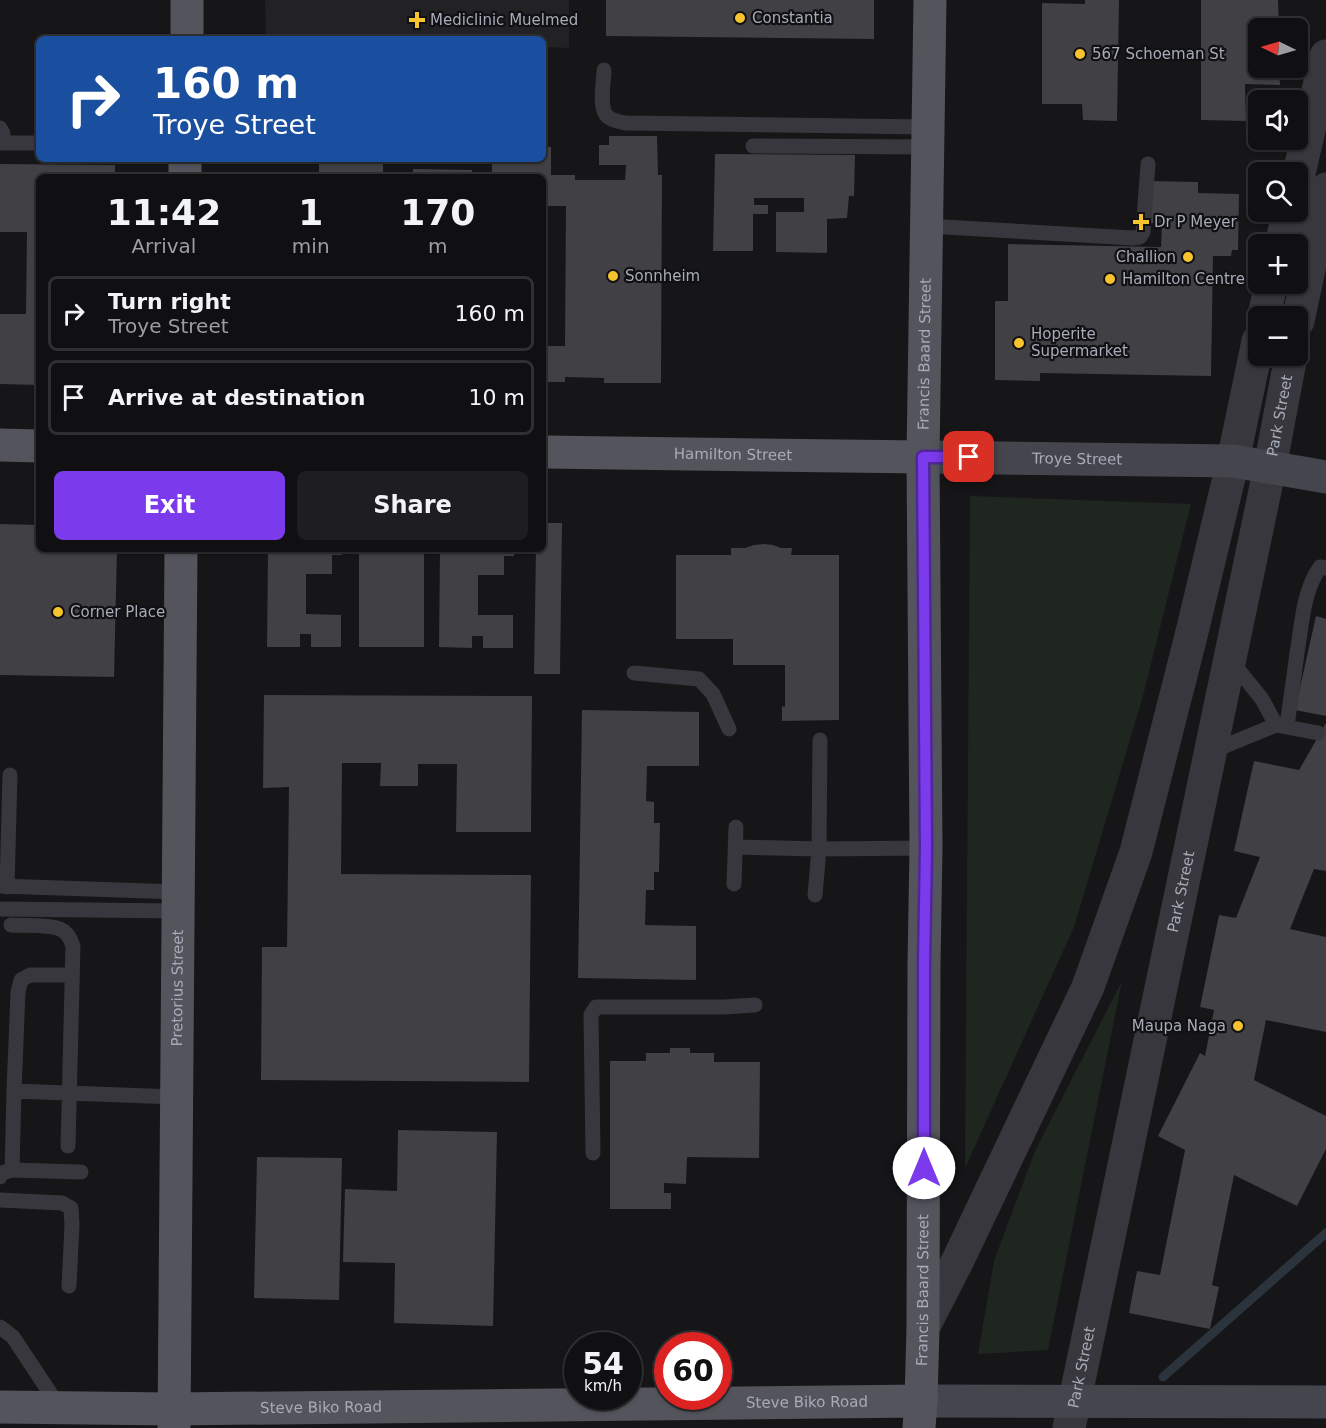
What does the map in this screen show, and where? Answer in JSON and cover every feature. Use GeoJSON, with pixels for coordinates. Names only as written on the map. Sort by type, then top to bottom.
{"type":"FeatureCollection","features":[{"type":"Feature","properties":{"kind":"main road"},"geometry":{"type":"LineString","coordinates":[[187,0],[187,36]]}},
{"type":"Feature","properties":{"kind":"main road","name":"Francis Baard Street"},"geometry":{"type":"LineString","coordinates":[[920,1415],[923,1328],[926,848],[923,457],[930,0]]}},
{"type":"Feature","properties":{"kind":"main road"},"geometry":{"type":"LineString","coordinates":[[0,446],[36,446]]}},
{"type":"Feature","properties":{"kind":"main road","name":"Hamilton Street"},"geometry":{"type":"LineString","coordinates":[[546,452],[923,457]]}},
{"type":"Feature","properties":{"kind":"main road","name":"Troye Street"},"geometry":{"type":"LineString","coordinates":[[923,457],[1233,461],[1269,467]]}},
{"type":"Feature","properties":{"kind":"main road"},"geometry":{"type":"LineString","coordinates":[[1269,467],[1326,477]]}},
{"type":"Feature","properties":{"kind":"main road","name":"Pretorius Street"},"geometry":{"type":"LineString","coordinates":[[174,1418],[181,552]]}},
{"type":"Feature","properties":{"kind":"main road","name":"Steve Biko Road"},"geometry":{"type":"LineString","coordinates":[[0,1407],[60,1407],[174,1418],[1072,1415],[1326,1402]]}},
{"type":"Feature","properties":{"kind":"street"},"geometry":{"type":"LineString","coordinates":[[1306,162],[1326,56]]}},
{"type":"Feature","properties":{"kind":"street"},"geometry":{"type":"LineString","coordinates":[[1301,306],[1326,189]]}},
{"type":"Feature","properties":{"kind":"street"},"geometry":{"type":"LineString","coordinates":[[923,1328],[958,1260],[1088,987],[1136,852],[1191,636],[1233,461],[1253,366]]}},
{"type":"Feature","properties":{"kind":"street","name":"Park Street"},"geometry":{"type":"LineString","coordinates":[[1072,1415],[1289,366]]}},
{"type":"Feature","properties":{"kind":"lane"},"geometry":{"type":"LineString","coordinates":[[604,70],[602,108],[606,116],[614,121],[928,137]]}},
{"type":"Feature","properties":{"kind":"lane"},"geometry":{"type":"LineString","coordinates":[[0,128],[3,133],[1,143],[36,143]]}},
{"type":"Feature","properties":{"kind":"lane"},"geometry":{"type":"LineString","coordinates":[[753,146],[928,137]]}},
{"type":"Feature","properties":{"kind":"lane"},"geometry":{"type":"LineString","coordinates":[[927,226],[1140,237],[1143,232],[1148,164]]}},
{"type":"Feature","properties":{"kind":"lane"},"geometry":{"type":"LineString","coordinates":[[1281,726],[1308,593],[1320,567],[1326,568]]}},
{"type":"Feature","properties":{"kind":"lane"},"geometry":{"type":"LineString","coordinates":[[1229,659],[1281,726]]}},
{"type":"Feature","properties":{"kind":"lane"},"geometry":{"type":"LineString","coordinates":[[634,673],[699,679],[713,694],[729,729]]}},
{"type":"Feature","properties":{"kind":"lane"},"geometry":{"type":"LineString","coordinates":[[1210,752],[1281,726],[1318,733]]}},
{"type":"Feature","properties":{"kind":"lane"},"geometry":{"type":"LineString","coordinates":[[815,895],[819,849],[820,740]]}},
{"type":"Feature","properties":{"kind":"lane"},"geometry":{"type":"LineString","coordinates":[[10,775],[4,886],[178,902]]}},
{"type":"Feature","properties":{"kind":"lane"},"geometry":{"type":"LineString","coordinates":[[734,884],[736,826]]}},
{"type":"Feature","properties":{"kind":"lane"},"geometry":{"type":"LineString","coordinates":[[736,847],[926,848]]}},
{"type":"Feature","properties":{"kind":"lane"},"geometry":{"type":"LineString","coordinates":[[0,909],[178,902]]}},
{"type":"Feature","properties":{"kind":"lane"},"geometry":{"type":"LineString","coordinates":[[11,926],[61,929],[70,938],[73,946],[68,1146]]}},
{"type":"Feature","properties":{"kind":"lane"},"geometry":{"type":"LineString","coordinates":[[72,975],[30,975],[21,980],[18,992],[14,1091],[7,1132],[6,1174],[81,1172]]}},
{"type":"Feature","properties":{"kind":"lane"},"geometry":{"type":"LineString","coordinates":[[593,1153],[591,1015],[596,1007],[755,1005]]}},
{"type":"Feature","properties":{"kind":"lane"},"geometry":{"type":"LineString","coordinates":[[14,1091],[177,1097]]}},
{"type":"Feature","properties":{"kind":"lane"},"geometry":{"type":"LineString","coordinates":[[0,1200],[62,1203],[70,1208],[72,1225],[69,1286]]}},
{"type":"Feature","properties":{"kind":"lane"},"geometry":{"type":"LineString","coordinates":[[0,1327],[13,1337],[60,1407]]}},
{"type":"Feature","properties":{"kind":"shaded area","name":"Mediclinic Muelmed"},"geometry":{"type":"Polygon","coordinates":[[[265,0],[569,0],[569,48],[546,47],[546,36],[266,36],[265,0]]]}},
{"type":"Feature","properties":{"kind":"shaded area"},"geometry":{"type":"Polygon","coordinates":[[[970,496],[1191,504],[1143,696],[1074,927],[965,1168],[970,496]]]}},
{"type":"Feature","properties":{"kind":"shaded area"},"geometry":{"type":"Polygon","coordinates":[[[1122,981],[1048,1350],[978,1354],[994,1261],[1035,1151],[1122,981]]]}},
{"type":"Feature","properties":{"kind":"building","name":"Constantia"},"geometry":{"type":"Polygon","coordinates":[[[606,0],[874,0],[874,39],[606,36],[606,0]]]}},
{"type":"Feature","properties":{"kind":"building","name":"567 Schoeman St"},"geometry":{"type":"Polygon","coordinates":[[[1085,0],[1119,0],[1117,121],[1083,120],[1082,104],[1042,104],[1042,3],[1085,4],[1085,0]]]}},
{"type":"Feature","properties":{"kind":"building"},"geometry":{"type":"Polygon","coordinates":[[[1201,0],[1278,0],[1279,18],[1248,18],[1248,78],[1280,78],[1280,85],[1245,84],[1246,121],[1201,120],[1201,0]]]}},
{"type":"Feature","properties":{"kind":"building","name":"Sonnheim"},"geometry":{"type":"Polygon","coordinates":[[[609,136],[657,136],[658,175],[662,175],[661,383],[604,383],[604,378],[565,377],[565,382],[546,382],[546,346],[565,346],[566,206],[546,206],[546,174],[492,174],[492,162],[546,162],[546,147],[551,147],[551,175],[575,175],[575,180],[625,180],[626,165],[599,165],[599,145],[609,145],[609,136]]]}},
{"type":"Feature","properties":{"kind":"building"},"geometry":{"type":"Polygon","coordinates":[[[715,154],[855,155],[854,196],[849,196],[847,218],[827,219],[827,253],[776,252],[776,212],[804,212],[804,198],[754,198],[754,205],[768,205],[768,214],[753,214],[753,251],[713,251],[715,154]]]}},
{"type":"Feature","properties":{"kind":"building"},"geometry":{"type":"Polygon","coordinates":[[[319,162],[383,162],[383,174],[319,174],[319,162]]]}},
{"type":"Feature","properties":{"kind":"building"},"geometry":{"type":"Polygon","coordinates":[[[0,164],[115,165],[115,174],[36,174],[36,385],[0,384],[0,314],[26,314],[27,232],[0,232],[0,164]]]}},
{"type":"Feature","properties":{"kind":"building"},"geometry":{"type":"Polygon","coordinates":[[[413,169],[472,170],[472,174],[413,174],[413,169]]]}},
{"type":"Feature","properties":{"kind":"building","name":"Hamilton Centre"},"geometry":{"type":"Polygon","coordinates":[[[1149,181],[1198,182],[1198,193],[1239,194],[1238,250],[1232,250],[1231,256],[1213,256],[1211,376],[1040,373],[1040,381],[995,380],[995,301],[1008,301],[1008,244],[1161,247],[1162,223],[1149,223],[1149,181]]]}},
{"type":"Feature","properties":{"kind":"building"},"geometry":{"type":"Polygon","coordinates":[[[546,523],[562,523],[560,674],[534,674],[536,552],[546,552],[546,523]]]}},
{"type":"Feature","properties":{"kind":"building","name":"Corner Place"},"geometry":{"type":"Polygon","coordinates":[[[0,524],[36,525],[36,552],[117,552],[114,677],[0,675],[0,524]]]}},
{"type":"Feature","properties":{"kind":"building"},"geometry":{"type":"Polygon","coordinates":[[[764,544],[792,548],[791,555],[839,555],[839,720],[782,721],[782,706],[785,707],[785,665],[733,665],[733,639],[676,639],[676,555],[731,555],[731,548],[764,544]]]}},
{"type":"Feature","properties":{"kind":"building"},"geometry":{"type":"Polygon","coordinates":[[[268,552],[342,552],[342,555],[332,555],[332,574],[306,574],[306,614],[341,615],[341,647],[311,647],[311,634],[300,634],[300,647],[267,647],[268,552]]]}},
{"type":"Feature","properties":{"kind":"building"},"geometry":{"type":"Polygon","coordinates":[[[359,552],[424,552],[424,647],[359,647],[359,552]]]}},
{"type":"Feature","properties":{"kind":"building"},"geometry":{"type":"Polygon","coordinates":[[[440,552],[514,552],[514,556],[504,556],[504,575],[478,575],[478,615],[513,615],[513,648],[483,648],[483,636],[472,636],[472,648],[439,647],[440,552]]]}},
{"type":"Feature","properties":{"kind":"building"},"geometry":{"type":"Polygon","coordinates":[[[1316,616],[1326,619],[1326,716],[1295,710],[1316,616]]]}},
{"type":"Feature","properties":{"kind":"building"},"geometry":{"type":"Polygon","coordinates":[[[264,695],[532,696],[531,832],[456,832],[457,764],[418,764],[418,786],[380,786],[381,763],[342,763],[341,874],[531,875],[529,1082],[261,1080],[262,947],[287,947],[289,787],[263,788],[264,695]]]}},
{"type":"Feature","properties":{"kind":"building"},"geometry":{"type":"Polygon","coordinates":[[[582,710],[699,712],[699,766],[647,766],[646,801],[654,802],[654,823],[660,823],[659,872],[654,872],[654,890],[646,890],[645,925],[696,926],[696,980],[578,978],[582,710]]]}},
{"type":"Feature","properties":{"kind":"building","name":"Maupa Naga"},"geometry":{"type":"Polygon","coordinates":[[[1326,723],[1326,871],[1314,869],[1290,929],[1326,937],[1326,1032],[1266,1020],[1254,1080],[1326,1116],[1326,1149],[1297,1206],[1234,1175],[1212,1285],[1219,1287],[1210,1329],[1129,1313],[1137,1271],[1160,1275],[1185,1150],[1158,1136],[1200,1053],[1205,1056],[1214,1010],[1200,1007],[1219,915],[1236,918],[1260,857],[1234,851],[1254,761],[1299,770],[1326,723]]]}},
{"type":"Feature","properties":{"kind":"building"},"geometry":{"type":"Polygon","coordinates":[[[670,1048],[690,1048],[690,1053],[714,1053],[714,1062],[760,1062],[759,1158],[687,1157],[686,1184],[664,1183],[664,1193],[671,1193],[671,1209],[610,1209],[610,1061],[646,1061],[646,1053],[670,1053],[670,1048]]]}},
{"type":"Feature","properties":{"kind":"building"},"geometry":{"type":"Polygon","coordinates":[[[398,1130],[497,1132],[493,1326],[394,1323],[395,1263],[343,1262],[345,1189],[397,1191],[398,1130]]]}},
{"type":"Feature","properties":{"kind":"building"},"geometry":{"type":"Polygon","coordinates":[[[257,1157],[342,1158],[339,1300],[254,1298],[257,1157]]]}},
{"type":"Feature","properties":{"kind":"waterway"},"geometry":{"type":"LineString","coordinates":[[1163,1377],[1326,1233]]}},
{"type":"Feature","properties":{"kind":"place","name":"Constantia"},"geometry":{"type":"Point","coordinates":[740,18]}},
{"type":"Feature","properties":{"kind":"place","name":"Mediclinic Muelmed"},"geometry":{"type":"Point","coordinates":[417,20]}},
{"type":"Feature","properties":{"kind":"place","name":"567 Schoeman St"},"geometry":{"type":"Point","coordinates":[1080,54]}},
{"type":"Feature","properties":{"kind":"place","name":"Dr P Meyer"},"geometry":{"type":"Point","coordinates":[1141,222]}},
{"type":"Feature","properties":{"kind":"place","name":"Challion"},"geometry":{"type":"Point","coordinates":[1188,257]}},
{"type":"Feature","properties":{"kind":"place","name":"Sonnheim"},"geometry":{"type":"Point","coordinates":[613,276]}},
{"type":"Feature","properties":{"kind":"place","name":"Hamilton Centre"},"geometry":{"type":"Point","coordinates":[1110,279]}},
{"type":"Feature","properties":{"kind":"place","name":"Hoperite Supermarket"},"geometry":{"type":"Point","coordinates":[1019,343]}},
{"type":"Feature","properties":{"kind":"place","name":"Corner Place"},"geometry":{"type":"Point","coordinates":[58,612]}},
{"type":"Feature","properties":{"kind":"place","name":"Maupa Naga"},"geometry":{"type":"Point","coordinates":[1238,1026]}},
{"type":"Feature","properties":{"kind":"route"},"geometry":{"type":"LineString","coordinates":[[924,1168],[926,848],[923,457],[969,457]]}}]}
